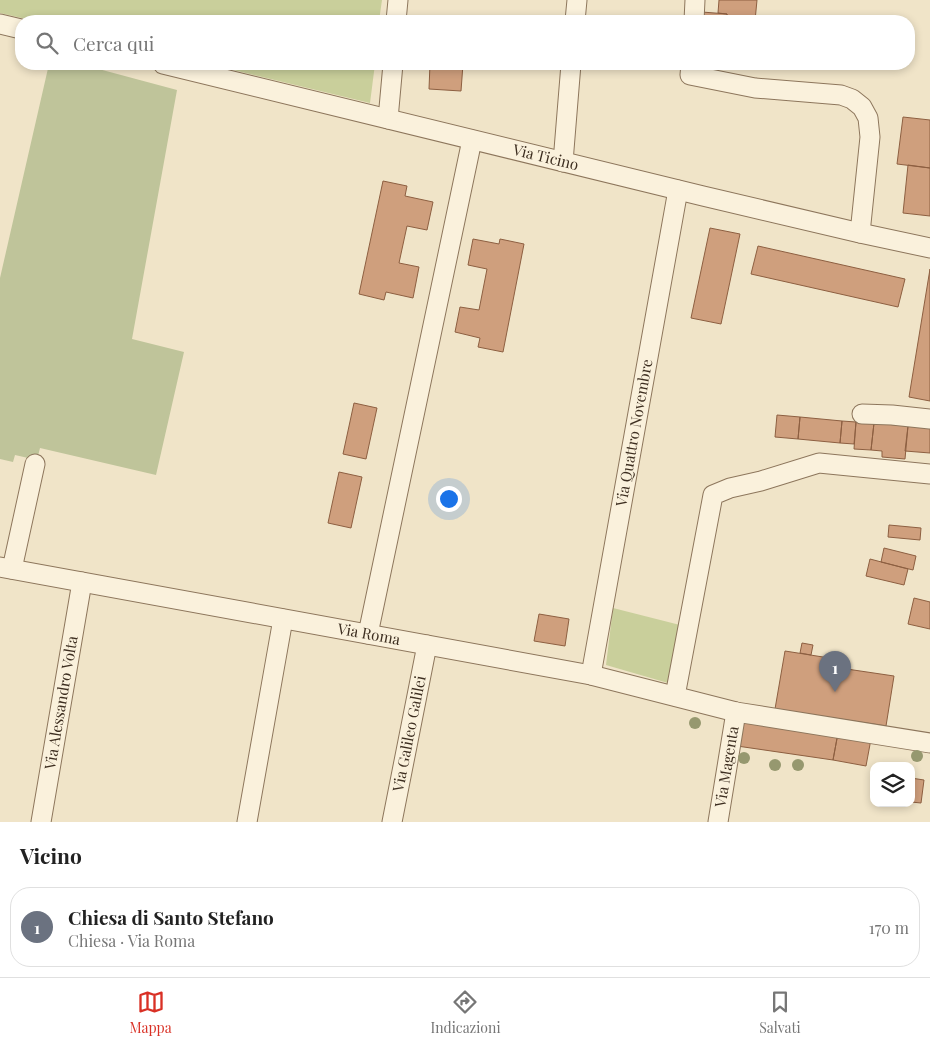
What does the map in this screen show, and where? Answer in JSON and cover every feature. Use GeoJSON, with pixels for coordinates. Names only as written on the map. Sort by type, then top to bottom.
{"type":"FeatureCollection","features":[{"type":"Feature","properties":{"kind":"street"},"geometry":{"type":"LineString","coordinates":[[397,15],[398,0]]}},
{"type":"Feature","properties":{"kind":"street"},"geometry":{"type":"LineString","coordinates":[[576,15],[577,0]]}},
{"type":"Feature","properties":{"kind":"street"},"geometry":{"type":"LineString","coordinates":[[694,15],[695,0]]}},
{"type":"Feature","properties":{"kind":"street"},"geometry":{"type":"LineString","coordinates":[[0,24],[15,28]]}},
{"type":"Feature","properties":{"kind":"street","name":"Via Ticino"},"geometry":{"type":"LineString","coordinates":[[188,70],[678,190],[930,248]]}},
{"type":"Feature","properties":{"kind":"street"},"geometry":{"type":"LineString","coordinates":[[388,119],[392,70]]}},
{"type":"Feature","properties":{"kind":"street"},"geometry":{"type":"LineString","coordinates":[[563,162],[571,70]]}},
{"type":"Feature","properties":{"kind":"street"},"geometry":{"type":"LineString","coordinates":[[690,70],[690,75],[755,88],[841,96],[852,100],[862,107],[868,118],[870,137],[860,233]]}},
{"type":"Feature","properties":{"kind":"street"},"geometry":{"type":"LineString","coordinates":[[368,634],[472,140]]}},
{"type":"Feature","properties":{"kind":"street","name":"Via Quattro Novembre"},"geometry":{"type":"LineString","coordinates":[[591,675],[678,190]]}},
{"type":"Feature","properties":{"kind":"street"},"geometry":{"type":"LineString","coordinates":[[862,414],[930,419]]}},
{"type":"Feature","properties":{"kind":"street"},"geometry":{"type":"LineString","coordinates":[[675,696],[713,495],[730,488],[819,463],[930,474]]}},
{"type":"Feature","properties":{"kind":"street"},"geometry":{"type":"LineString","coordinates":[[6,568],[35,464]]}},
{"type":"Feature","properties":{"kind":"street","name":"Via Roma"},"geometry":{"type":"LineString","coordinates":[[6,568],[591,675],[736,712],[930,743]]}},
{"type":"Feature","properties":{"kind":"street","name":"Via Alessandro Volta"},"geometry":{"type":"LineString","coordinates":[[41,822],[82,582]]}},
{"type":"Feature","properties":{"kind":"street"},"geometry":{"type":"LineString","coordinates":[[247,822],[283,619]]}},
{"type":"Feature","properties":{"kind":"street","name":"Via Galileo Galilei"},"geometry":{"type":"LineString","coordinates":[[392,822],[428,645]]}},
{"type":"Feature","properties":{"kind":"street","name":"Via Magenta"},"geometry":{"type":"LineString","coordinates":[[718,822],[736,712]]}},
{"type":"Feature","properties":{"kind":"green space"},"geometry":{"type":"Polygon","coordinates":[[[0,0],[382,0],[380,15],[15,16],[0,13],[0,0]]]}},
{"type":"Feature","properties":{"kind":"green space"},"geometry":{"type":"Polygon","coordinates":[[[48,70],[102,70],[177,90],[132,339],[184,352],[156,475],[40,448],[37,460],[15,455],[13,462],[0,459],[0,278],[48,70]]]}},
{"type":"Feature","properties":{"kind":"green space"},"geometry":{"type":"Polygon","coordinates":[[[234,70],[374,70],[370,103],[234,70]]]}},
{"type":"Feature","properties":{"kind":"green space"},"geometry":{"type":"Polygon","coordinates":[[[613,608],[680,625],[668,683],[606,665],[613,608]]]}},
{"type":"Feature","properties":{"kind":"building"},"geometry":{"type":"Polygon","coordinates":[[[719,0],[757,0],[756,15],[727,15],[718,13],[719,0]]]}},
{"type":"Feature","properties":{"kind":"building"},"geometry":{"type":"Polygon","coordinates":[[[702,12],[727,14],[727,15],[702,15],[702,12]]]}},
{"type":"Feature","properties":{"kind":"building"},"geometry":{"type":"Polygon","coordinates":[[[430,70],[463,70],[461,91],[429,89],[430,70]]]}},
{"type":"Feature","properties":{"kind":"building"},"geometry":{"type":"Polygon","coordinates":[[[903,117],[930,120],[930,168],[897,164],[903,117]]]}},
{"type":"Feature","properties":{"kind":"building"},"geometry":{"type":"Polygon","coordinates":[[[908,165],[930,168],[930,216],[903,213],[908,165]]]}},
{"type":"Feature","properties":{"kind":"building"},"geometry":{"type":"Polygon","coordinates":[[[383,181],[407,186],[405,196],[433,202],[427,230],[407,226],[399,263],[419,267],[413,298],[386,292],[384,300],[359,294],[383,181]]]}},
{"type":"Feature","properties":{"kind":"building"},"geometry":{"type":"Polygon","coordinates":[[[710,228],[740,234],[721,324],[691,318],[710,228]]]}},
{"type":"Feature","properties":{"kind":"building"},"geometry":{"type":"Polygon","coordinates":[[[473,239],[499,244],[500,239],[524,244],[503,352],[478,347],[480,338],[455,332],[460,307],[479,310],[487,269],[468,265],[473,239]]]}},
{"type":"Feature","properties":{"kind":"building"},"geometry":{"type":"Polygon","coordinates":[[[758,246],[905,279],[898,307],[751,274],[758,246]]]}},
{"type":"Feature","properties":{"kind":"building"},"geometry":{"type":"Polygon","coordinates":[[[930,269],[930,401],[909,397],[930,269]]]}},
{"type":"Feature","properties":{"kind":"building"},"geometry":{"type":"Polygon","coordinates":[[[354,403],[377,408],[366,459],[343,454],[354,403]]]}},
{"type":"Feature","properties":{"kind":"building"},"geometry":{"type":"Polygon","coordinates":[[[777,415],[800,417],[798,439],[775,437],[777,415]]]}},
{"type":"Feature","properties":{"kind":"building"},"geometry":{"type":"Polygon","coordinates":[[[800,417],[842,421],[840,443],[798,439],[800,417]]]}},
{"type":"Feature","properties":{"kind":"building"},"geometry":{"type":"Polygon","coordinates":[[[842,421],[856,422],[854,444],[840,443],[842,421]]]}},
{"type":"Feature","properties":{"kind":"building"},"geometry":{"type":"Polygon","coordinates":[[[856,422],[874,423],[871,450],[854,449],[856,422]]]}},
{"type":"Feature","properties":{"kind":"building"},"geometry":{"type":"Polygon","coordinates":[[[874,423],[908,426],[905,459],[882,457],[882,451],[871,450],[874,423]]]}},
{"type":"Feature","properties":{"kind":"building"},"geometry":{"type":"Polygon","coordinates":[[[908,426],[930,428],[930,453],[905,451],[908,426]]]}},
{"type":"Feature","properties":{"kind":"building"},"geometry":{"type":"Polygon","coordinates":[[[339,472],[362,477],[351,528],[328,523],[339,472]]]}},
{"type":"Feature","properties":{"kind":"building"},"geometry":{"type":"Polygon","coordinates":[[[889,525],[921,528],[920,540],[888,537],[889,525]]]}},
{"type":"Feature","properties":{"kind":"building"},"geometry":{"type":"Polygon","coordinates":[[[884,548],[916,556],[913,570],[881,562],[884,548]]]}},
{"type":"Feature","properties":{"kind":"building"},"geometry":{"type":"Polygon","coordinates":[[[870,559],[908,569],[904,585],[866,576],[870,559]]]}},
{"type":"Feature","properties":{"kind":"building"},"geometry":{"type":"Polygon","coordinates":[[[914,598],[930,602],[930,629],[908,624],[914,598]]]}},
{"type":"Feature","properties":{"kind":"building"},"geometry":{"type":"Polygon","coordinates":[[[539,614],[569,619],[565,646],[534,641],[539,614]]]}},
{"type":"Feature","properties":{"kind":"building"},"geometry":{"type":"Polygon","coordinates":[[[802,643],[813,645],[811,655],[800,653],[802,643]]]}},
{"type":"Feature","properties":{"kind":"building"},"geometry":{"type":"Polygon","coordinates":[[[785,651],[842,660],[840,668],[894,676],[886,726],[775,709],[785,651]]]}},
{"type":"Feature","properties":{"kind":"building"},"geometry":{"type":"Polygon","coordinates":[[[740,719],[838,733],[833,760],[737,746],[740,719]]]}},
{"type":"Feature","properties":{"kind":"building"},"geometry":{"type":"Polygon","coordinates":[[[838,733],[871,739],[866,766],[833,760],[838,733]]]}},
{"type":"Feature","properties":{"kind":"building"},"geometry":{"type":"Polygon","coordinates":[[[915,779],[924,780],[921,803],[915,802],[915,779]]]}},
{"type":"Feature","properties":{"kind":"place","name":"Chiesa di Santo Stefano"},"geometry":{"type":"Point","coordinates":[835,692]}}]}
